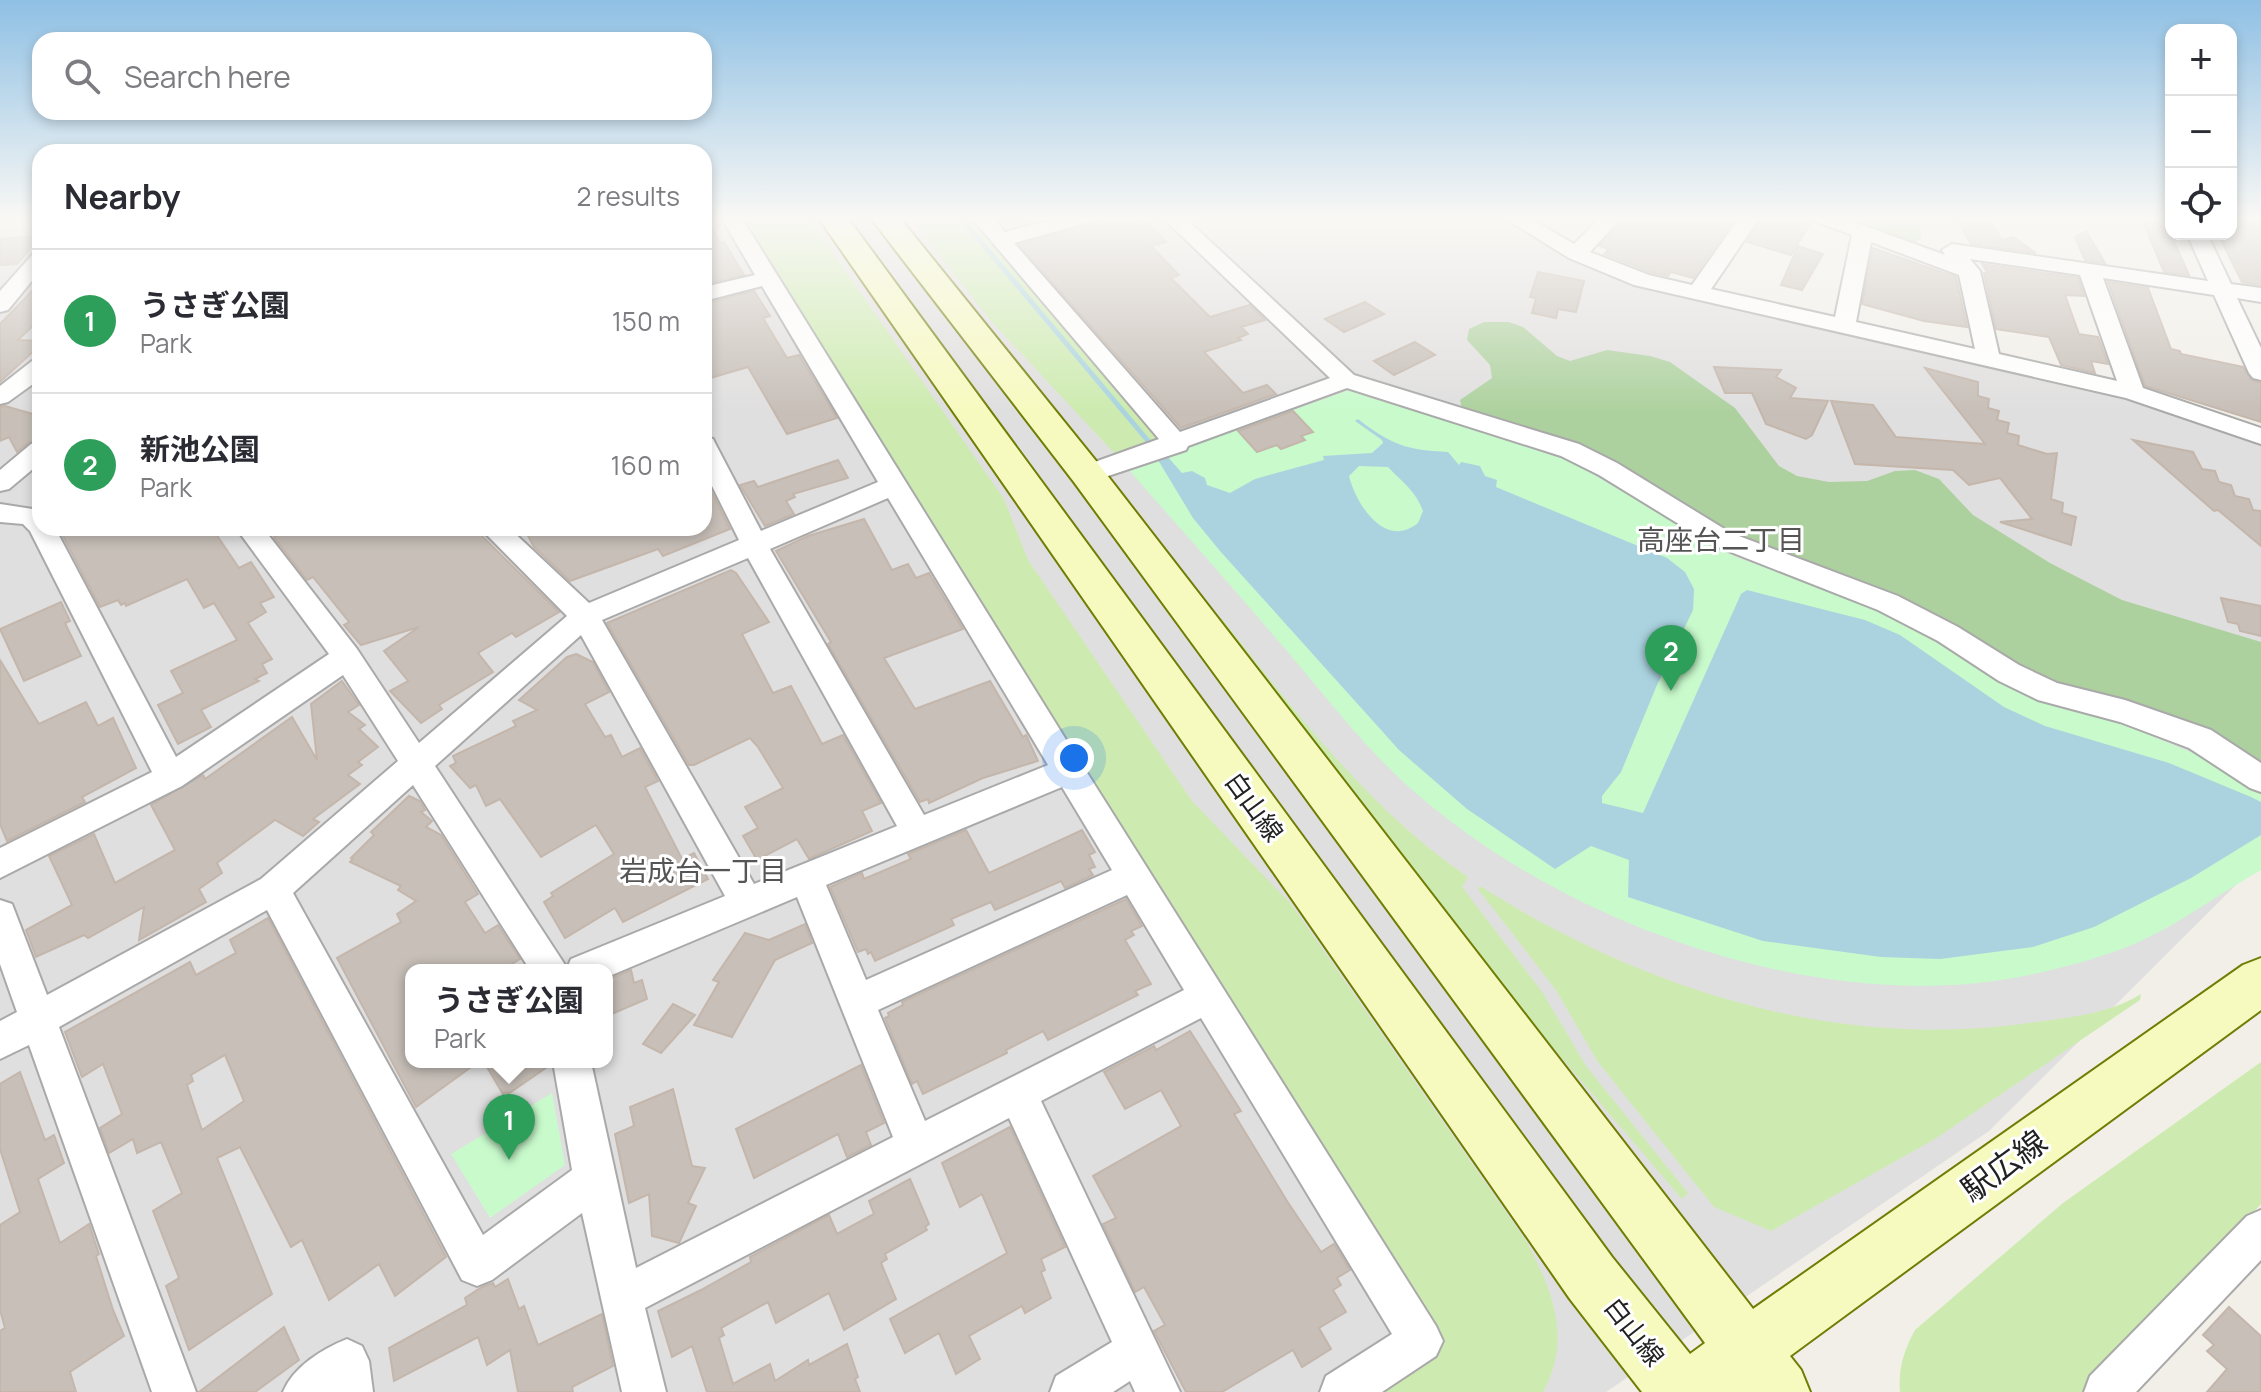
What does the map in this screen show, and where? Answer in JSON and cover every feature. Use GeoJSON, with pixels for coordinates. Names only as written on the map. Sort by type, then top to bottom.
{"type":"FeatureCollection","features":[{"type":"Feature","properties":{"kind":"street"},"geometry":{"type":"LineString","coordinates":[[2,303],[20,282]]}},
{"type":"Feature","properties":{"kind":"street"},"geometry":{"type":"LineString","coordinates":[[712,292],[751,282]]}},
{"type":"Feature","properties":{"kind":"street"},"geometry":{"type":"LineString","coordinates":[[769,282],[1421,1341],[1342,1392]]}},
{"type":"Feature","properties":{"kind":"street","name":"白山線"},"geometry":{"type":"LineString","coordinates":[[878,282],[1591,1278],[1681,1392]]}},
{"type":"Feature","properties":{"kind":"street"},"geometry":{"type":"LineString","coordinates":[[935,282],[1087,474],[1763,1371]]}},
{"type":"Feature","properties":{"kind":"street"},"geometry":{"type":"LineString","coordinates":[[1037,282],[1177,444]]}},
{"type":"Feature","properties":{"kind":"street"},"geometry":{"type":"LineString","coordinates":[[1241,282],[1346,380],[1570,450],[1608,469],[1722,539],[1888,603],[1948,634],[2009,673],[2049,692],[2125,712],[2200,739],[2261,779]]}},
{"type":"Feature","properties":{"kind":"street"},"geometry":{"type":"LineString","coordinates":[[1653,282],[2133,392],[2261,436]]}},
{"type":"Feature","properties":{"kind":"street"},"geometry":{"type":"LineString","coordinates":[[1697,294],[1705,282]]}},
{"type":"Feature","properties":{"kind":"street"},"geometry":{"type":"LineString","coordinates":[[1844,327],[1853,282]]}},
{"type":"Feature","properties":{"kind":"street"},"geometry":{"type":"LineString","coordinates":[[1971,282],[1989,360]]}},
{"type":"Feature","properties":{"kind":"street"},"geometry":{"type":"LineString","coordinates":[[2093,282],[2133,392]]}},
{"type":"Feature","properties":{"kind":"street"},"geometry":{"type":"LineString","coordinates":[[2169,282],[2261,295]]}},
{"type":"Feature","properties":{"kind":"street"},"geometry":{"type":"LineString","coordinates":[[2218,282],[2261,373]]}},
{"type":"Feature","properties":{"kind":"street"},"geometry":{"type":"LineString","coordinates":[[2,303],[28,299]]}},
{"type":"Feature","properties":{"kind":"street"},"geometry":{"type":"LineString","coordinates":[[0,397],[32,379]]}},
{"type":"Feature","properties":{"kind":"street"},"geometry":{"type":"LineString","coordinates":[[1087,474],[1177,444],[1346,380]]}},
{"type":"Feature","properties":{"kind":"street"},"geometry":{"type":"LineString","coordinates":[[0,483],[32,457]]}},
{"type":"Feature","properties":{"kind":"street"},"geometry":{"type":"LineString","coordinates":[[712,464],[753,544],[917,832]]}},
{"type":"Feature","properties":{"kind":"street"},"geometry":{"type":"LineString","coordinates":[[0,1041],[273,889],[585,616],[893,486]]}},
{"type":"Feature","properties":{"kind":"street"},"geometry":{"type":"LineString","coordinates":[[0,513],[32,518]]}},
{"type":"Feature","properties":{"kind":"street"},"geometry":{"type":"LineString","coordinates":[[46,536],[171,777]]}},
{"type":"Feature","properties":{"kind":"street"},"geometry":{"type":"LineString","coordinates":[[255,536],[347,657],[546,964]]}},
{"type":"Feature","properties":{"kind":"street"},"geometry":{"type":"LineString","coordinates":[[503,536],[585,616],[746,901]]}},
{"type":"Feature","properties":{"kind":"street"},"geometry":{"type":"LineString","coordinates":[[0,864],[171,777],[347,657]]}},
{"type":"Feature","properties":{"kind":"street"},"geometry":{"type":"LineString","coordinates":[[598,964],[1071,769]]}},
{"type":"Feature","properties":{"kind":"street"},"geometry":{"type":"LineString","coordinates":[[855,1003],[1136,875]]}},
{"type":"Feature","properties":{"kind":"street"},"geometry":{"type":"LineString","coordinates":[[806,878],[916,1147]]}},
{"type":"Feature","properties":{"kind":"street"},"geometry":{"type":"LineString","coordinates":[[273,889],[477,1265],[594,1179]]}},
{"type":"Feature","properties":{"kind":"street"},"geometry":{"type":"LineString","coordinates":[[0,915],[174,1392]]}},
{"type":"Feature","properties":{"kind":"street","name":"駅広線"},"geometry":{"type":"LineString","coordinates":[[1688,1392],[1763,1371],[2261,981]]}},
{"type":"Feature","properties":{"kind":"street"},"geometry":{"type":"LineString","coordinates":[[620,1298],[1208,996]]}},
{"type":"Feature","properties":{"kind":"street"},"geometry":{"type":"LineString","coordinates":[[573,1068],[620,1298],[644,1392]]}},
{"type":"Feature","properties":{"kind":"street"},"geometry":{"type":"LineString","coordinates":[[1017,1093],[1158,1392]]}},
{"type":"Feature","properties":{"kind":"street"},"geometry":{"type":"LineString","coordinates":[[2106,1392],[2261,1230]]}},
{"type":"Feature","properties":{"kind":"street"},"geometry":{"type":"LineString","coordinates":[[1072,1392],[1137,1352]]}},
{"type":"Feature","properties":{"kind":"street"},"geometry":{"type":"LineString","coordinates":[[305,1392],[347,1361],[351,1392]]}},
{"type":"Feature","properties":{"kind":"shaded area"},"geometry":{"type":"Polygon","coordinates":[[[0,282],[32,282],[32,536],[712,536],[712,282],[1646,282],[1676,296],[2095,389],[2198,418],[2261,443],[2261,860],[1989,1131],[1606,1392],[0,1392],[0,282]]]}},
{"type":"Feature","properties":{"kind":"green space"},"geometry":{"type":"Polygon","coordinates":[[[780,282],[853,282],[1004,499],[1028,560],[1192,801],[1291,904],[1526,1241],[1544,1278],[1556,1315],[1556,1353],[1543,1392],[1384,1392],[1438,1357],[1441,1338],[780,282]]]}},
{"type":"Feature","properties":{"kind":"green space"},"geometry":{"type":"Polygon","coordinates":[[[960,282],[1029,282],[1160,434],[1158,440],[1116,455],[992,322],[960,282]]]}},
{"type":"Feature","properties":{"kind":"green space"},"geometry":{"type":"Polygon","coordinates":[[[1484,322],[1509,322],[1523,327],[1557,356],[1570,361],[1607,350],[1670,362],[1735,408],[1779,466],[1797,476],[1829,482],[1867,481],[1895,471],[1915,470],[1939,479],[1973,515],[2050,563],[2122,600],[2261,642],[2261,768],[2008,662],[1944,619],[1843,574],[1732,533],[1595,451],[1462,409],[1460,400],[1492,378],[1490,365],[1467,340],[1469,329],[1484,322]]]}},
{"type":"Feature","properties":{"kind":"green space"},"geometry":{"type":"Polygon","coordinates":[[[1349,390],[1570,461],[1736,557],[1869,605],[2036,698],[2130,727],[2210,760],[2261,792],[2261,870],[2156,934],[2104,955],[2010,979],[1914,986],[1830,979],[1745,962],[1662,936],[1581,901],[1505,859],[1436,810],[1377,756],[1128,469],[1349,390]]]}},
{"type":"Feature","properties":{"kind":"green space"},"geometry":{"type":"Polygon","coordinates":[[[1217,618],[1222,619],[1306,724],[1366,790],[1432,850],[1468,877],[1462,887],[1543,993],[1586,1066],[1688,1193],[1682,1199],[1485,968],[1217,618]]]}},
{"type":"Feature","properties":{"kind":"green space"},"geometry":{"type":"Polygon","coordinates":[[[1480,886],[1542,923],[1607,955],[1674,982],[1743,1004],[1813,1019],[1885,1028],[1957,1029],[2087,1014],[2141,994],[2140,1000],[1935,1139],[1771,1231],[1714,1207],[1598,1062],[1556,990],[1478,889],[1480,886]]]}},
{"type":"Feature","properties":{"kind":"green space"},"geometry":{"type":"Polygon","coordinates":[[[2261,1062],[2261,1204],[2089,1392],[1900,1392],[1903,1360],[1915,1330],[2063,1203],[2261,1062]]]}},
{"type":"Feature","properties":{"kind":"green space"},"geometry":{"type":"Polygon","coordinates":[[[552,1093],[565,1165],[490,1218],[451,1154],[552,1093]]]}},
{"type":"Feature","properties":{"kind":"water"},"geometry":{"type":"Polygon","coordinates":[[[1358,419],[1380,435],[1400,444],[1421,450],[1448,452],[1459,465],[1461,462],[1480,466],[1485,476],[1497,480],[1496,487],[1667,558],[1685,572],[1694,589],[1693,610],[1657,685],[1621,772],[1602,796],[1602,803],[1643,813],[1741,594],[1747,590],[1865,620],[1900,635],[2004,707],[2045,726],[2169,763],[2251,797],[2261,802],[2261,835],[2191,878],[2094,927],[2033,947],[1940,959],[1881,957],[1763,941],[1628,897],[1629,860],[1591,846],[1555,869],[1467,809],[1399,750],[1220,551],[1193,518],[1158,460],[1167,456],[1182,473],[1192,471],[1205,478],[1207,485],[1230,493],[1255,479],[1324,460],[1323,456],[1372,453],[1383,443],[1382,440],[1355,421],[1358,419]],[[1359,466],[1349,476],[1358,499],[1374,520],[1394,531],[1406,530],[1418,523],[1423,511],[1413,492],[1388,467],[1359,466]]]}},
{"type":"Feature","properties":{"kind":"building"},"geometry":{"type":"Polygon","coordinates":[[[1052,282],[1175,282],[1210,317],[1250,305],[1265,320],[1241,327],[1248,334],[1238,338],[1241,340],[1204,352],[1243,393],[1267,385],[1276,394],[1181,428],[1052,282]]]}},
{"type":"Feature","properties":{"kind":"building"},"geometry":{"type":"Polygon","coordinates":[[[1535,282],[1584,282],[1576,312],[1558,309],[1556,318],[1532,313],[1536,298],[1530,297],[1535,282]]]}},
{"type":"Feature","properties":{"kind":"building"},"geometry":{"type":"Polygon","coordinates":[[[1782,282],[1807,282],[1802,290],[1781,285],[1782,282]]]}},
{"type":"Feature","properties":{"kind":"building"},"geometry":{"type":"Polygon","coordinates":[[[1866,282],[1957,282],[1967,327],[1924,321],[1862,304],[1866,282]]]}},
{"type":"Feature","properties":{"kind":"building"},"geometry":{"type":"Polygon","coordinates":[[[1986,282],[2079,282],[2084,296],[2065,295],[2079,334],[2098,337],[2108,364],[2091,361],[2095,373],[2061,365],[2049,337],[1996,329],[1986,282]]]}},
{"type":"Feature","properties":{"kind":"building"},"geometry":{"type":"Polygon","coordinates":[[[2108,282],[2148,288],[2171,349],[2181,354],[2243,367],[2251,380],[2261,383],[2261,422],[2145,386],[2108,282]]]}},
{"type":"Feature","properties":{"kind":"building"},"geometry":{"type":"Polygon","coordinates":[[[32,291],[32,327],[18,340],[32,341],[32,352],[0,382],[0,324],[32,291]]]}},
{"type":"Feature","properties":{"kind":"building"},"geometry":{"type":"Polygon","coordinates":[[[754,291],[770,316],[763,318],[787,358],[799,355],[837,418],[787,434],[748,367],[712,378],[712,302],[754,291]]]}},
{"type":"Feature","properties":{"kind":"building"},"geometry":{"type":"Polygon","coordinates":[[[1365,302],[1384,314],[1344,332],[1325,319],[1365,302]]]}},
{"type":"Feature","properties":{"kind":"building"},"geometry":{"type":"Polygon","coordinates":[[[1415,342],[1435,355],[1394,375],[1374,361],[1415,342]]]}},
{"type":"Feature","properties":{"kind":"building"},"geometry":{"type":"Polygon","coordinates":[[[1714,367],[1781,370],[1776,377],[1796,388],[1790,398],[1828,401],[1812,435],[1806,439],[1766,424],[1752,393],[1725,393],[1714,367]]]}},
{"type":"Feature","properties":{"kind":"building"},"geometry":{"type":"Polygon","coordinates":[[[1925,368],[1978,382],[1978,396],[1989,399],[1988,408],[1999,411],[1997,420],[2009,423],[2007,433],[2019,436],[2018,445],[2047,454],[2057,453],[2051,499],[2063,503],[2062,513],[2076,517],[2071,545],[2000,522],[2032,519],[2000,478],[1969,485],[1953,470],[1855,464],[1831,401],[1873,405],[1896,437],[1985,444],[1925,368]]]}},
{"type":"Feature","properties":{"kind":"building"},"geometry":{"type":"Polygon","coordinates":[[[0,407],[32,414],[32,441],[17,452],[9,437],[0,441],[0,407]]]}},
{"type":"Feature","properties":{"kind":"building"},"geometry":{"type":"Polygon","coordinates":[[[1293,411],[1313,432],[1301,436],[1305,440],[1281,449],[1277,445],[1257,452],[1238,431],[1293,411]]]}},
{"type":"Feature","properties":{"kind":"building"},"geometry":{"type":"Polygon","coordinates":[[[2133,440],[2193,452],[2202,469],[2215,471],[2219,482],[2231,485],[2235,496],[2249,499],[2253,510],[2261,511],[2261,546],[2218,510],[2214,511],[2133,440]]]}},
{"type":"Feature","properties":{"kind":"building"},"geometry":{"type":"Polygon","coordinates":[[[838,460],[848,478],[793,494],[795,497],[786,501],[794,514],[765,526],[740,485],[754,481],[758,487],[838,460]]]}},
{"type":"Feature","properties":{"kind":"building"},"geometry":{"type":"Polygon","coordinates":[[[712,493],[730,529],[663,556],[658,549],[570,581],[534,547],[528,536],[712,536],[712,493]]]}},
{"type":"Feature","properties":{"kind":"building"},"geometry":{"type":"Polygon","coordinates":[[[864,519],[892,570],[908,564],[916,578],[929,573],[963,629],[884,658],[915,709],[990,681],[1023,737],[1026,735],[1038,761],[983,778],[929,803],[928,799],[920,802],[828,644],[831,642],[776,551],[808,536],[864,519]]]}},
{"type":"Feature","properties":{"kind":"building"},"geometry":{"type":"Polygon","coordinates":[[[63,536],[217,536],[239,568],[251,562],[274,597],[260,603],[266,612],[248,623],[272,659],[262,664],[267,673],[255,679],[259,681],[201,710],[211,727],[178,744],[158,705],[183,693],[171,671],[237,640],[214,603],[204,608],[187,579],[126,606],[118,600],[100,607],[63,536]]]}},
{"type":"Feature","properties":{"kind":"building"},"geometry":{"type":"Polygon","coordinates":[[[482,536],[559,612],[516,637],[512,633],[478,653],[493,672],[439,705],[442,709],[421,723],[390,691],[408,681],[384,651],[419,627],[361,645],[344,625],[349,622],[313,577],[307,580],[274,537],[482,536]]]}},
{"type":"Feature","properties":{"kind":"building"},"geometry":{"type":"Polygon","coordinates":[[[731,570],[769,622],[742,634],[773,693],[791,686],[822,744],[843,735],[881,803],[862,811],[872,831],[809,859],[797,839],[757,860],[743,836],[758,828],[745,807],[783,788],[758,747],[750,738],[689,765],[607,623],[731,570]]]}},
{"type":"Feature","properties":{"kind":"building"},"geometry":{"type":"Polygon","coordinates":[[[2221,598],[2261,606],[2261,636],[2240,631],[2238,624],[2228,622],[2221,598]]]}},
{"type":"Feature","properties":{"kind":"building"},"geometry":{"type":"Polygon","coordinates":[[[61,602],[70,621],[65,623],[81,656],[24,681],[0,629],[61,602]]]}},
{"type":"Feature","properties":{"kind":"building"},"geometry":{"type":"Polygon","coordinates":[[[576,654],[593,662],[609,692],[585,704],[605,737],[611,735],[622,757],[640,748],[658,781],[645,787],[682,859],[694,853],[708,879],[623,922],[615,908],[565,938],[544,902],[553,896],[551,893],[614,854],[596,825],[541,857],[500,799],[486,806],[476,785],[470,788],[450,766],[456,763],[453,756],[516,726],[513,721],[537,710],[519,700],[567,657],[576,654]]]}},
{"type":"Feature","properties":{"kind":"building"},"geometry":{"type":"Polygon","coordinates":[[[0,660],[39,724],[86,702],[98,726],[113,718],[136,768],[82,797],[85,802],[7,841],[0,824],[0,660]]]}},
{"type":"Feature","properties":{"kind":"building"},"geometry":{"type":"Polygon","coordinates":[[[342,681],[359,705],[348,712],[365,725],[359,729],[378,747],[358,762],[362,765],[348,775],[360,784],[313,819],[319,822],[303,836],[275,820],[217,863],[222,873],[199,889],[206,902],[139,940],[144,907],[88,938],[84,935],[36,957],[26,930],[72,905],[49,856],[94,834],[115,883],[175,850],[151,805],[203,775],[205,779],[292,717],[317,760],[311,704],[342,681]]]}},
{"type":"Feature","properties":{"kind":"building"},"geometry":{"type":"Polygon","coordinates":[[[409,796],[420,801],[425,810],[421,812],[432,821],[426,827],[441,835],[478,894],[465,902],[485,933],[498,925],[520,959],[512,964],[405,964],[405,1068],[470,1068],[416,1107],[337,958],[401,922],[397,914],[416,901],[398,890],[401,886],[350,862],[374,835],[371,832],[409,796]]]}},
{"type":"Feature","properties":{"kind":"building"},"geometry":{"type":"Polygon","coordinates":[[[966,830],[989,873],[1082,830],[1095,852],[1089,855],[1095,867],[1089,869],[1093,875],[1065,888],[1061,881],[995,910],[991,902],[951,919],[954,925],[875,961],[866,949],[858,952],[830,887],[862,873],[864,879],[911,859],[908,854],[966,830]]]}},
{"type":"Feature","properties":{"kind":"building"},"geometry":{"type":"Polygon","coordinates":[[[1126,899],[1142,926],[1131,931],[1134,935],[1125,940],[1151,984],[1135,991],[1138,995],[1048,1040],[1043,1031],[1006,1050],[1007,1053],[923,1094],[917,1081],[912,1084],[885,1018],[889,1016],[888,1013],[903,1005],[902,1002],[1126,899]]]}},
{"type":"Feature","properties":{"kind":"building"},"geometry":{"type":"Polygon","coordinates":[[[268,918],[446,1257],[395,1296],[379,1264],[329,1300],[302,1240],[291,1247],[240,1147],[217,1158],[272,1294],[189,1350],[166,1286],[179,1278],[153,1211],[182,1193],[161,1142],[137,1153],[133,1139],[109,1153],[100,1128],[122,1114],[103,1064],[82,1077],[65,1032],[190,962],[196,975],[236,953],[230,940],[268,918]],[[225,1055],[191,1075],[193,1081],[187,1085],[202,1130],[244,1101],[225,1055]]]}},
{"type":"Feature","properties":{"kind":"building"},"geometry":{"type":"Polygon","coordinates":[[[805,924],[812,943],[775,960],[732,1037],[694,1025],[719,982],[713,980],[745,933],[769,940],[805,924]]]}},
{"type":"Feature","properties":{"kind":"building"},"geometry":{"type":"Polygon","coordinates":[[[631,970],[634,983],[642,980],[647,999],[613,1013],[613,978],[631,970]]]}},
{"type":"Feature","properties":{"kind":"building"},"geometry":{"type":"Polygon","coordinates":[[[673,1004],[695,1015],[661,1053],[643,1044],[673,1004]]]}},
{"type":"Feature","properties":{"kind":"building"},"geometry":{"type":"Polygon","coordinates":[[[1190,1031],[1241,1111],[1234,1114],[1321,1252],[1334,1244],[1350,1270],[1337,1278],[1341,1285],[1333,1290],[1346,1312],[1319,1328],[1331,1349],[1302,1367],[1293,1350],[1222,1392],[1186,1392],[1154,1331],[1165,1325],[1144,1287],[1135,1292],[1103,1224],[1116,1218],[1093,1176],[1181,1126],[1161,1090],[1125,1109],[1104,1072],[1154,1046],[1156,1050],[1190,1031]]]}},
{"type":"Feature","properties":{"kind":"building"},"geometry":{"type":"Polygon","coordinates":[[[861,1065],[884,1123],[866,1132],[871,1145],[847,1157],[838,1134],[754,1178],[736,1129],[861,1065]]]}},
{"type":"Feature","properties":{"kind":"building"},"geometry":{"type":"Polygon","coordinates":[[[488,1068],[546,1068],[508,1094],[503,1094],[488,1068]]]}},
{"type":"Feature","properties":{"kind":"building"},"geometry":{"type":"Polygon","coordinates":[[[20,1072],[45,1140],[54,1135],[64,1163],[38,1179],[60,1243],[89,1224],[99,1254],[96,1256],[124,1336],[70,1372],[76,1392],[0,1392],[0,1331],[5,1328],[0,1310],[0,1225],[20,1212],[0,1149],[0,1084],[20,1072]]]}},
{"type":"Feature","properties":{"kind":"building"},"geometry":{"type":"Polygon","coordinates":[[[673,1089],[692,1166],[705,1168],[688,1203],[696,1206],[679,1243],[652,1236],[649,1194],[629,1203],[615,1134],[634,1126],[630,1107],[673,1089]]]}},
{"type":"Feature","properties":{"kind":"building"},"geometry":{"type":"Polygon","coordinates":[[[1010,1127],[1065,1247],[1041,1259],[1045,1270],[1041,1272],[1051,1298],[1025,1313],[1022,1306],[969,1336],[980,1359],[956,1374],[939,1333],[905,1353],[890,1319],[1007,1253],[982,1194],[960,1207],[942,1163],[1010,1127]]]}},
{"type":"Feature","properties":{"kind":"building"},"geometry":{"type":"Polygon","coordinates":[[[910,1179],[929,1224],[925,1227],[927,1230],[885,1254],[887,1259],[881,1263],[896,1299],[844,1330],[829,1293],[776,1323],[768,1302],[721,1328],[724,1335],[719,1338],[733,1384],[770,1364],[775,1381],[808,1360],[809,1365],[847,1344],[860,1392],[707,1392],[692,1346],[672,1357],[658,1311],[751,1262],[750,1257],[829,1215],[837,1234],[874,1214],[869,1201],[910,1179]]]}},
{"type":"Feature","properties":{"kind":"building"},"geometry":{"type":"Polygon","coordinates":[[[508,1279],[519,1309],[524,1306],[538,1345],[602,1314],[613,1366],[572,1387],[573,1392],[518,1392],[510,1350],[487,1365],[478,1337],[394,1381],[389,1348],[467,1305],[465,1298],[482,1287],[493,1283],[495,1287],[508,1279]]]}},
{"type":"Feature","properties":{"kind":"building"},"geometry":{"type":"Polygon","coordinates":[[[2229,1307],[2261,1336],[2261,1392],[2207,1392],[2227,1369],[2207,1351],[2214,1345],[2203,1335],[2229,1307]]]}},
{"type":"Feature","properties":{"kind":"building"},"geometry":{"type":"Polygon","coordinates":[[[284,1327],[299,1360],[255,1392],[199,1392],[284,1327]]]}},
{"type":"Feature","properties":{"kind":"waterway"},"geometry":{"type":"LineString","coordinates":[[1015,282],[1154,448]]}},
{"type":"Feature","properties":{"kind":"place","name":"新池公園"},"geometry":{"type":"Point","coordinates":[1671,691]}},
{"type":"Feature","properties":{"kind":"place","name":"うさぎ公園"},"geometry":{"type":"Point","coordinates":[509,1160]}},
{"type":"Feature","properties":{"kind":"district","name":"高座台二丁目"},"geometry":{"type":"Point","coordinates":[1721,540]}},
{"type":"Feature","properties":{"kind":"district","name":"岩成台一丁目"},"geometry":{"type":"Point","coordinates":[703,871]}}]}
